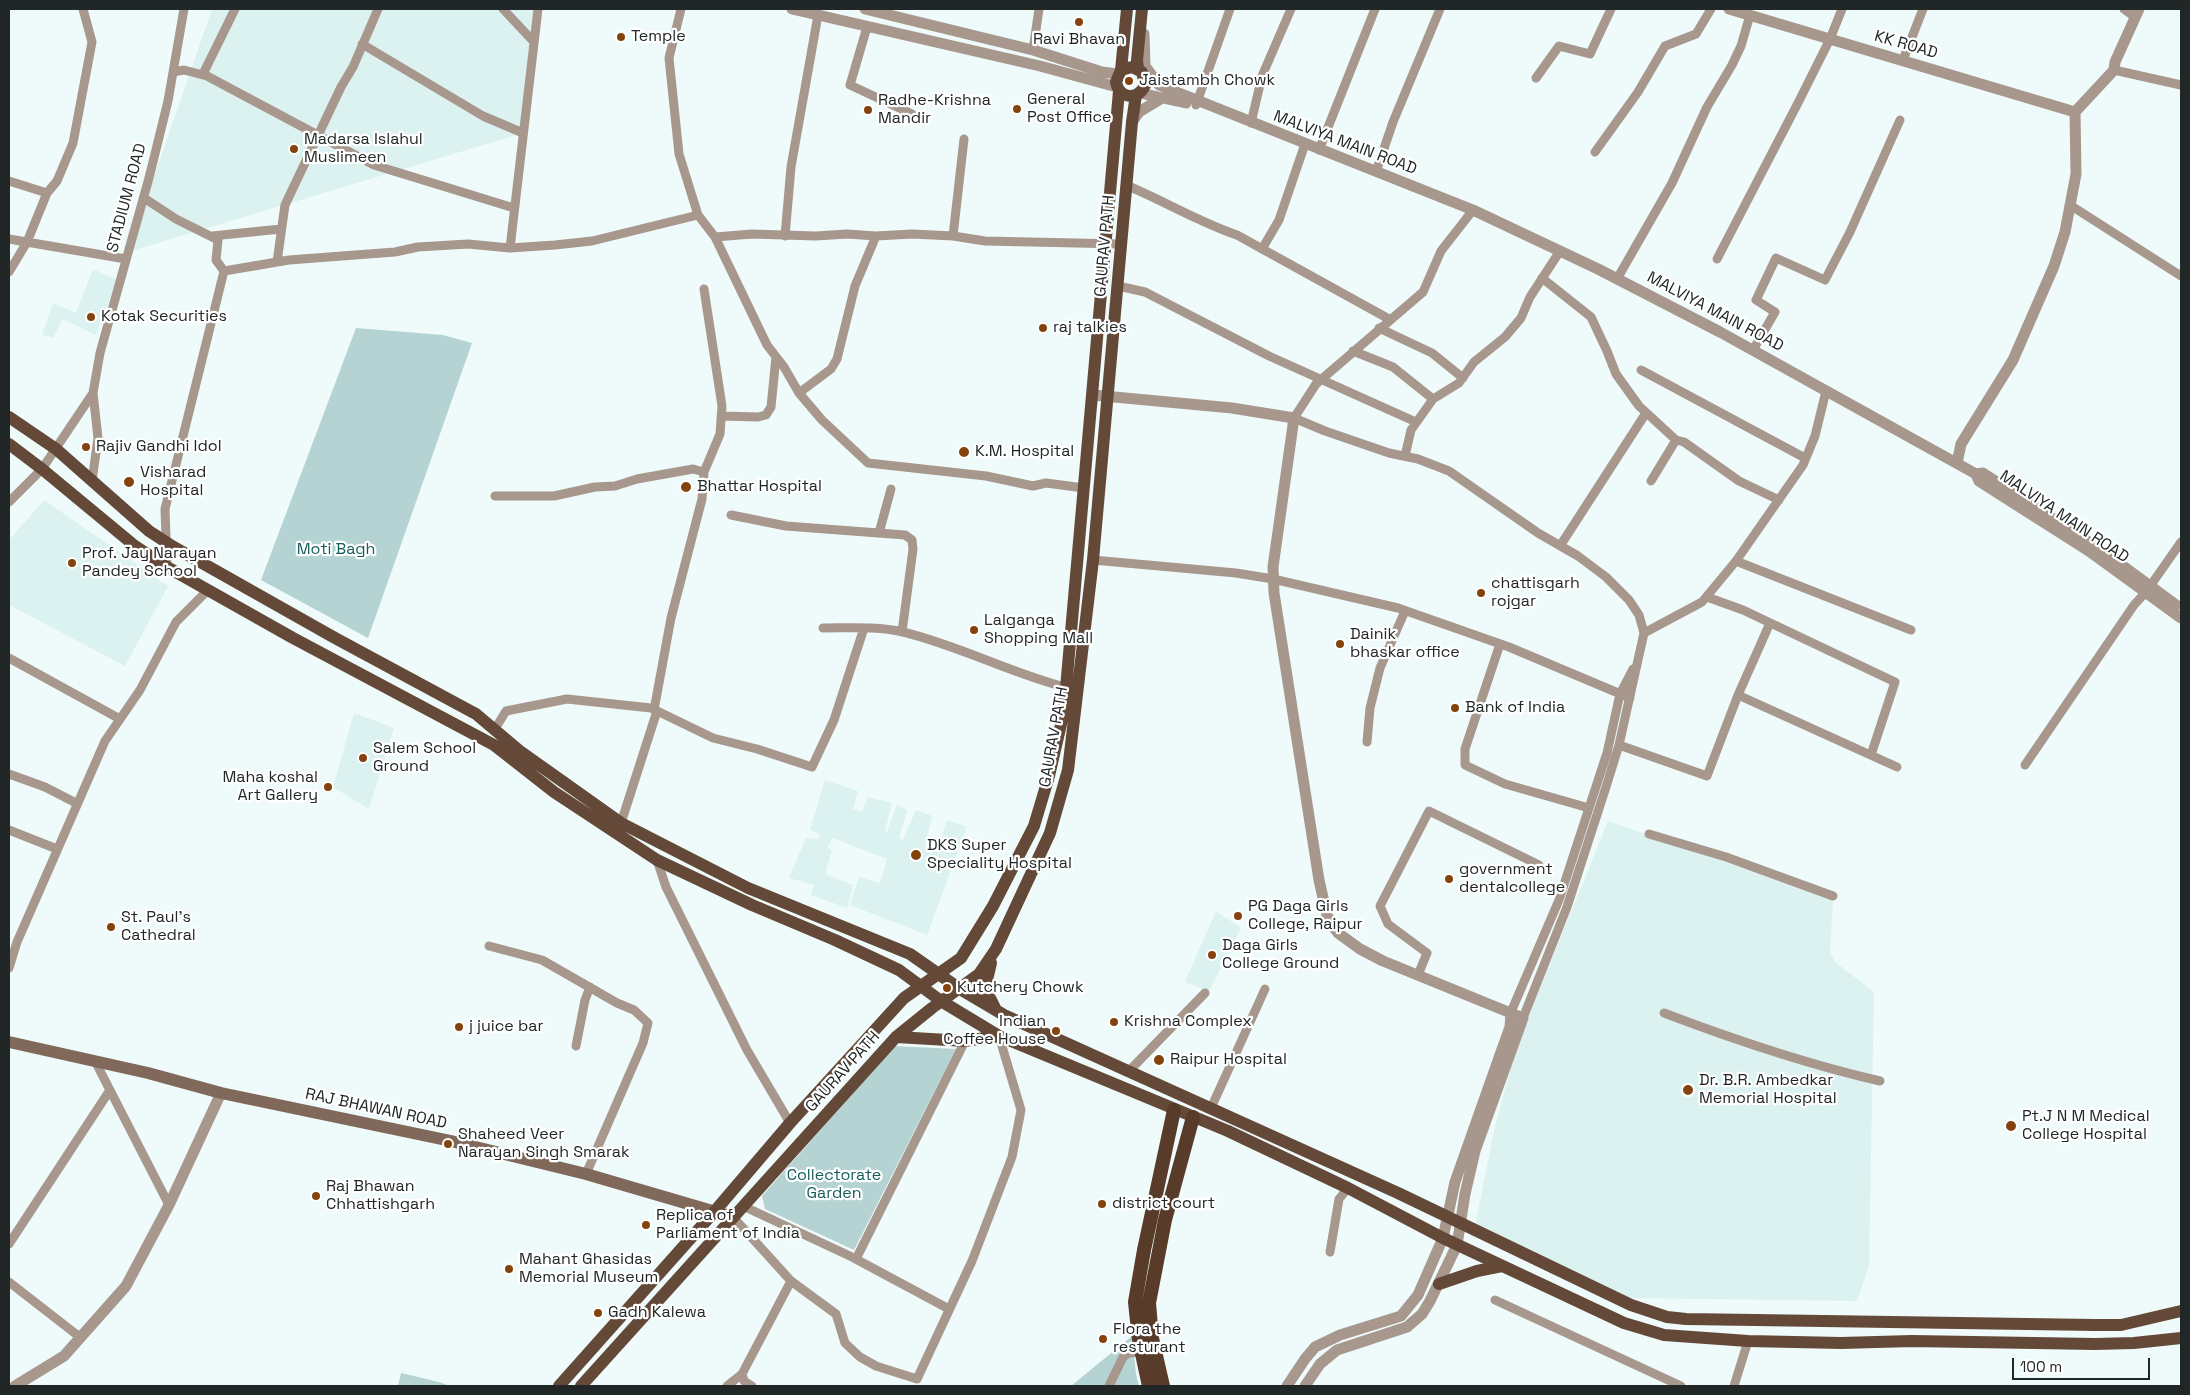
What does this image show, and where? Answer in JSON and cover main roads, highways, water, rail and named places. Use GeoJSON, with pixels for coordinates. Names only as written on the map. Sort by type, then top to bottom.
{"type":"FeatureCollection","features":[{"type":"Feature","properties":{"kind":"highway"},"geometry":{"type":"LineString","coordinates":[[1163,1386],[1135,1318],[1137,1285],[1174,1110]]}},
{"type":"Feature","properties":{"kind":"highway"},"geometry":{"type":"LineString","coordinates":[[1149,1386],[1150,1287],[1165,1220],[1193,1117]]}},
{"type":"Feature","properties":{"kind":"main road"},"geometry":{"type":"LineString","coordinates":[[559,1386],[715,1211],[790,1123],[906,996],[958,962],[994,906],[1034,826],[1049,776],[1062,720],[1066,688],[1119,80],[1127,9]]}},
{"type":"Feature","properties":{"kind":"main road"},"geometry":{"type":"LineString","coordinates":[[1119,80],[1126,96],[1138,94],[1145,81],[1138,69],[1137,60],[1142,9]]}},
{"type":"Feature","properties":{"kind":"main road"},"geometry":{"type":"LineString","coordinates":[[1119,80],[1130,67],[1138,69]]}},
{"type":"Feature","properties":{"kind":"main road","name":"GAURAV PATH"},"geometry":{"type":"LineString","coordinates":[[581,1386],[896,1037],[979,974],[996,949],[1050,833],[1068,770],[1079,691],[1109,396],[1132,122],[1138,94]]}},
{"type":"Feature","properties":{"kind":"main road"},"geometry":{"type":"LineString","coordinates":[[9,417],[56,449],[149,530],[166,542],[327,634],[476,714],[521,752],[621,823],[678,854],[748,888],[910,954],[996,1010],[1447,1217],[1631,1305],[1667,1317],[1744,1321],[2095,1325],[2121,1325],[2181,1311]]}},
{"type":"Feature","properties":{"kind":"main road"},"geometry":{"type":"LineString","coordinates":[[9,444],[42,468],[135,546],[167,567],[207,591],[494,745],[554,792],[658,860],[752,905],[865,953],[899,970],[941,1001],[999,1036],[1228,1131],[1348,1188],[1457,1245],[1616,1319],[1648,1331],[1683,1338],[1748,1341],[2094,1344],[2141,1343],[2181,1338]]}},
{"type":"Feature","properties":{"kind":"main road"},"geometry":{"type":"LineString","coordinates":[[671,866],[678,854]]}},
{"type":"Feature","properties":{"kind":"main road"},"geometry":{"type":"LineString","coordinates":[[996,949],[986,978],[985,988],[996,1010]]}},
{"type":"Feature","properties":{"kind":"main road"},"geometry":{"type":"LineString","coordinates":[[896,1037],[965,1041],[999,1036]]}},
{"type":"Feature","properties":{"kind":"main road","name":"RAJ BHAWAN ROAD"},"geometry":{"type":"LineString","coordinates":[[9,1042],[148,1073],[221,1093],[451,1141],[586,1174],[733,1217]]}},
{"type":"Feature","properties":{"kind":"main road"},"geometry":{"type":"LineString","coordinates":[[1439,1284],[1477,1271],[1502,1266]]}},
{"type":"Feature","properties":{"kind":"place","name":"Ravi Bhavan"},"geometry":{"type":"Point","coordinates":[1079,22]}},
{"type":"Feature","properties":{"kind":"place","name":"Temple"},"geometry":{"type":"Point","coordinates":[621,37]}},
{"type":"Feature","properties":{"kind":"place","name":"Jaistambh Chowk"},"geometry":{"type":"Point","coordinates":[1129,81]}},
{"type":"Feature","properties":{"kind":"place","name":"General Post Office"},"geometry":{"type":"Point","coordinates":[1017,109]}},
{"type":"Feature","properties":{"kind":"place","name":"Radhe-Krishna Mandir"},"geometry":{"type":"Point","coordinates":[868,110]}},
{"type":"Feature","properties":{"kind":"place","name":"Madarsa Islahul Muslimeen"},"geometry":{"type":"Point","coordinates":[294,149]}},
{"type":"Feature","properties":{"kind":"place","name":"Kotak Securities"},"geometry":{"type":"Point","coordinates":[91,317]}},
{"type":"Feature","properties":{"kind":"place","name":"raj talkies"},"geometry":{"type":"Point","coordinates":[1043,328]}},
{"type":"Feature","properties":{"kind":"place","name":"Rajiv Gandhi Idol"},"geometry":{"type":"Point","coordinates":[86,447]}},
{"type":"Feature","properties":{"kind":"place","name":"K.M. Hospital"},"geometry":{"type":"Point","coordinates":[964,452]}},
{"type":"Feature","properties":{"kind":"place","name":"Visharad Hospital"},"geometry":{"type":"Point","coordinates":[129,482]}},
{"type":"Feature","properties":{"kind":"place","name":"Bhattar Hospital"},"geometry":{"type":"Point","coordinates":[686,487]}},
{"type":"Feature","properties":{"kind":"place","name":"Prof. Jay Narayan Pandey School"},"geometry":{"type":"Point","coordinates":[72,563]}},
{"type":"Feature","properties":{"kind":"place","name":"chattisgarh rojgar"},"geometry":{"type":"Point","coordinates":[1481,593]}},
{"type":"Feature","properties":{"kind":"place","name":"Lalganga Shopping Mall"},"geometry":{"type":"Point","coordinates":[974,630]}},
{"type":"Feature","properties":{"kind":"place","name":"Dainik bhaskar office"},"geometry":{"type":"Point","coordinates":[1340,644]}},
{"type":"Feature","properties":{"kind":"place","name":"Bank of India"},"geometry":{"type":"Point","coordinates":[1455,708]}},
{"type":"Feature","properties":{"kind":"place","name":"Salem School Ground"},"geometry":{"type":"Point","coordinates":[363,758]}},
{"type":"Feature","properties":{"kind":"place","name":"Maha koshal Art Gallery"},"geometry":{"type":"Point","coordinates":[328,787]}},
{"type":"Feature","properties":{"kind":"place","name":"DKS Super Speciality Hospital"},"geometry":{"type":"Point","coordinates":[916,855]}},
{"type":"Feature","properties":{"kind":"place","name":"government dentalcollege"},"geometry":{"type":"Point","coordinates":[1449,879]}},
{"type":"Feature","properties":{"kind":"place","name":"PG Daga Girls College, Raipur"},"geometry":{"type":"Point","coordinates":[1238,916]}},
{"type":"Feature","properties":{"kind":"place","name":"St. Paul's Cathedral"},"geometry":{"type":"Point","coordinates":[111,927]}},
{"type":"Feature","properties":{"kind":"place","name":"Daga Girls College Ground"},"geometry":{"type":"Point","coordinates":[1212,955]}},
{"type":"Feature","properties":{"kind":"place","name":"Kutchery Chowk"},"geometry":{"type":"Point","coordinates":[947,988]}},
{"type":"Feature","properties":{"kind":"place","name":"Krishna Complex"},"geometry":{"type":"Point","coordinates":[1114,1022]}},
{"type":"Feature","properties":{"kind":"place","name":"j juice bar"},"geometry":{"type":"Point","coordinates":[459,1027]}},
{"type":"Feature","properties":{"kind":"place","name":"Indian Coffee House"},"geometry":{"type":"Point","coordinates":[1056,1031]}},
{"type":"Feature","properties":{"kind":"place","name":"Raipur Hospital"},"geometry":{"type":"Point","coordinates":[1159,1060]}},
{"type":"Feature","properties":{"kind":"place","name":"Dr. B.R. Ambedkar Memorial Hospital"},"geometry":{"type":"Point","coordinates":[1688,1090]}},
{"type":"Feature","properties":{"kind":"place","name":"Pt.J N M Medical College Hospital"},"geometry":{"type":"Point","coordinates":[2011,1126]}},
{"type":"Feature","properties":{"kind":"place","name":"Shaheed Veer Narayan Singh Smarak"},"geometry":{"type":"Point","coordinates":[448,1144]}},
{"type":"Feature","properties":{"kind":"place","name":"Raj Bhawan Chhattishgarh"},"geometry":{"type":"Point","coordinates":[316,1196]}},
{"type":"Feature","properties":{"kind":"place","name":"district court"},"geometry":{"type":"Point","coordinates":[1102,1204]}},
{"type":"Feature","properties":{"kind":"place","name":"Replica of Parliament of India"},"geometry":{"type":"Point","coordinates":[646,1225]}},
{"type":"Feature","properties":{"kind":"place","name":"Mahant Ghasidas Memorial Museum"},"geometry":{"type":"Point","coordinates":[509,1269]}},
{"type":"Feature","properties":{"kind":"place","name":"Gadh Kalewa"},"geometry":{"type":"Point","coordinates":[598,1313]}},
{"type":"Feature","properties":{"kind":"place","name":"Flora the resturant"},"geometry":{"type":"Point","coordinates":[1103,1339]}},
{"type":"Feature","properties":{"kind":"park label","name":"Moti Bagh"},"geometry":{"type":"Point","coordinates":[336,550]}},
{"type":"Feature","properties":{"kind":"park label","name":"Collectorate Garden"},"geometry":{"type":"Point","coordinates":[834,1185]}}]}
